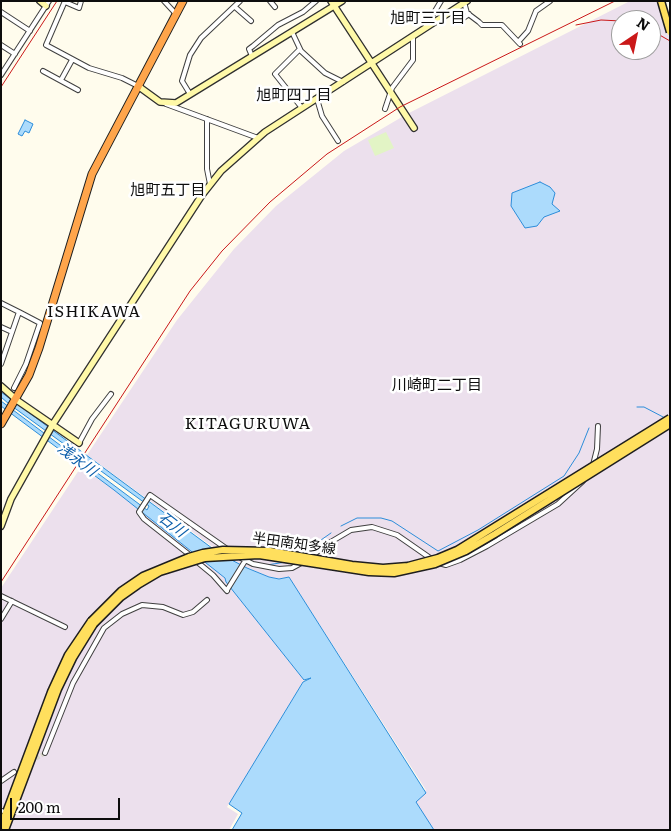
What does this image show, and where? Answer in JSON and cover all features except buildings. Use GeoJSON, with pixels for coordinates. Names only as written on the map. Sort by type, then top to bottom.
{"type":"FeatureCollection","features":[{"type":"Feature","properties":{"kind":"highway"},"geometry":{"type":"LineString","coordinates":[[1,424],[29,375],[39,348],[92,174],[183,1]]}},
{"type":"Feature","properties":{"kind":"main road"},"geometry":{"type":"LineString","coordinates":[[660,1],[670,27]]}},
{"type":"Feature","properties":{"kind":"main road"},"geometry":{"type":"LineString","coordinates":[[660,1],[670,32]]}},
{"type":"Feature","properties":{"kind":"main road","name":"半田南知多線"},"geometry":{"type":"LineString","coordinates":[[1,826],[51,692],[68,655],[121,591],[143,576],[180,560],[203,553],[223,550],[270,551],[352,566],[383,568],[408,566],[438,558],[473,540],[670,418]]}},
{"type":"Feature","properties":{"kind":"main road","name":"半田南知多線"},"geometry":{"type":"LineString","coordinates":[[5,830],[58,689],[72,658],[93,623],[121,597],[138,585],[160,572],[205,558],[258,554],[346,569],[386,573],[411,570],[435,564],[466,551],[495,534],[670,424]]}},
{"type":"Feature","properties":{"kind":"street"},"geometry":{"type":"LineString","coordinates":[[2,74],[47,3],[40,1]]}},
{"type":"Feature","properties":{"kind":"street"},"geometry":{"type":"LineString","coordinates":[[81,1],[79,8],[65,1],[46,45],[89,68],[122,78],[166,104],[258,138]]}},
{"type":"Feature","properties":{"kind":"street"},"geometry":{"type":"LineString","coordinates":[[164,1],[176,14]]}},
{"type":"Feature","properties":{"kind":"street"},"geometry":{"type":"LineString","coordinates":[[190,95],[182,81],[190,55],[208,30],[240,1]]}},
{"type":"Feature","properties":{"kind":"street"},"geometry":{"type":"LineString","coordinates":[[270,1],[275,7]]}},
{"type":"Feature","properties":{"kind":"street"},"geometry":{"type":"LineString","coordinates":[[252,56],[249,49],[278,25],[303,12],[316,1]]}},
{"type":"Feature","properties":{"kind":"street"},"geometry":{"type":"LineString","coordinates":[[166,104],[176,103],[190,95],[292,32],[333,4],[342,1]]}},
{"type":"Feature","properties":{"kind":"street"},"geometry":{"type":"LineString","coordinates":[[424,30],[442,1]]}},
{"type":"Feature","properties":{"kind":"street"},"geometry":{"type":"LineString","coordinates":[[1,526],[11,499],[52,426],[210,184],[232,160],[258,138],[302,108],[465,2],[469,14],[482,25],[502,24],[520,42],[528,31],[536,11],[550,1]]}},
{"type":"Feature","properties":{"kind":"street"},"geometry":{"type":"LineString","coordinates":[[660,1],[670,19]]}},
{"type":"Feature","properties":{"kind":"street"},"geometry":{"type":"LineString","coordinates":[[333,4],[414,128]]}},
{"type":"Feature","properties":{"kind":"street"},"geometry":{"type":"LineString","coordinates":[[235,7],[251,21]]}},
{"type":"Feature","properties":{"kind":"street"},"geometry":{"type":"LineString","coordinates":[[453,11],[459,21],[469,14]]}},
{"type":"Feature","properties":{"kind":"street"},"geometry":{"type":"LineString","coordinates":[[1,12],[30,31]]}},
{"type":"Feature","properties":{"kind":"street"},"geometry":{"type":"LineString","coordinates":[[292,32],[299,50],[325,73],[342,82]]}},
{"type":"Feature","properties":{"kind":"street"},"geometry":{"type":"LineString","coordinates":[[385,109],[396,81],[413,60],[413,37]]}},
{"type":"Feature","properties":{"kind":"street"},"geometry":{"type":"LineString","coordinates":[[1,45],[15,54]]}},
{"type":"Feature","properties":{"kind":"street"},"geometry":{"type":"LineString","coordinates":[[299,50],[275,74],[302,108]]}},
{"type":"Feature","properties":{"kind":"street"},"geometry":{"type":"LineString","coordinates":[[61,80],[72,60]]}},
{"type":"Feature","properties":{"kind":"street"},"geometry":{"type":"LineString","coordinates":[[43,70],[78,90]]}},
{"type":"Feature","properties":{"kind":"street"},"geometry":{"type":"LineString","coordinates":[[317,99],[322,116],[338,141]]}},
{"type":"Feature","properties":{"kind":"street"},"geometry":{"type":"LineString","coordinates":[[207,119],[207,169],[210,184]]}},
{"type":"Feature","properties":{"kind":"street"},"geometry":{"type":"LineString","coordinates":[[1,303],[40,322],[26,364],[14,388]]}},
{"type":"Feature","properties":{"kind":"street"},"geometry":{"type":"LineString","coordinates":[[1,364],[19,312]]}},
{"type":"Feature","properties":{"kind":"street"},"geometry":{"type":"LineString","coordinates":[[1,327],[12,332]]}},
{"type":"Feature","properties":{"kind":"street"},"geometry":{"type":"LineString","coordinates":[[1,386],[15,400],[79,443],[92,419],[111,394]]}},
{"type":"Feature","properties":{"kind":"street"},"geometry":{"type":"LineString","coordinates":[[245,561],[227,590],[213,575],[144,519],[139,512],[150,495],[226,548],[253,564],[269,568],[292,568],[302,564],[328,543],[352,530],[372,526],[390,531],[434,560],[446,565],[466,558],[534,519],[558,504],[577,487],[589,474],[593,464],[597,449],[598,426]]}},
{"type":"Feature","properties":{"kind":"street"},"geometry":{"type":"LineString","coordinates":[[1,596],[65,627]]}},
{"type":"Feature","properties":{"kind":"street"},"geometry":{"type":"LineString","coordinates":[[46,753],[73,683],[104,628],[122,614],[142,605],[163,606],[183,615],[193,612],[207,600]]}},
{"type":"Feature","properties":{"kind":"street"},"geometry":{"type":"LineString","coordinates":[[1,619],[12,601]]}},
{"type":"Feature","properties":{"kind":"street"},"geometry":{"type":"LineString","coordinates":[[1,781],[14,772]]}},
{"type":"Feature","properties":{"kind":"shaded area"},"geometry":{"type":"Polygon","coordinates":[[[630,1],[663,1],[670,12],[670,830],[433,830],[414,799],[426,790],[289,577],[279,579],[269,577],[232,561],[87,455],[177,320],[234,249],[276,206],[344,151],[407,114],[611,11],[611,60],[661,60],[661,10],[612,10],[630,1]]]}},
{"type":"Feature","properties":{"kind":"shaded area"},"geometry":{"type":"Polygon","coordinates":[[[81,467],[114,490],[225,578],[226,582],[304,680],[227,807],[238,814],[229,830],[1,830],[1,588],[81,467]]]}},
{"type":"Feature","properties":{"kind":"green space"},"geometry":{"type":"Polygon","coordinates":[[[386,132],[394,148],[375,156],[368,140],[386,132]]]}},
{"type":"Feature","properties":{"kind":"water"},"geometry":{"type":"Polygon","coordinates":[[[25,120],[33,124],[29,133],[25,131],[22,136],[18,134],[25,120]]]}},
{"type":"Feature","properties":{"kind":"water"},"geometry":{"type":"Polygon","coordinates":[[[540,182],[550,187],[555,193],[552,204],[560,211],[544,217],[537,226],[525,228],[511,206],[512,193],[540,182]]]}},
{"type":"Feature","properties":{"kind":"water"},"geometry":{"type":"Polygon","coordinates":[[[1,392],[220,554],[269,577],[279,579],[289,577],[426,793],[416,802],[434,830],[232,830],[242,813],[229,804],[303,682],[311,678],[304,680],[226,582],[225,578],[114,490],[1,406],[1,401],[147,510],[149,506],[9,404],[1,397],[1,392]]]}},
{"type":"Feature","properties":{"kind":"waterway"},"geometry":{"type":"LineString","coordinates":[[637,407],[644,407],[665,418]]}},
{"type":"Feature","properties":{"kind":"waterway"},"geometry":{"type":"LineString","coordinates":[[341,526],[357,518],[381,518],[392,521],[438,551],[478,530],[564,476],[579,453],[589,428]]}},
{"type":"Feature","properties":{"kind":"waterway"},"geometry":{"type":"LineString","coordinates":[[301,554],[331,533]]}},
{"type":"Feature","properties":{"kind":"waterway"},"geometry":{"type":"LineString","coordinates":[[267,565],[286,562]]}},
{"type":"Feature","properties":{"kind":"tunnel"},"geometry":{"type":"LineString","coordinates":[[31,762],[45,753]]}},
{"type":"Feature","properties":{"kind":"railway"},"geometry":{"type":"LineString","coordinates":[[1,87],[57,1]]}},
{"type":"Feature","properties":{"kind":"railway"},"geometry":{"type":"LineString","coordinates":[[1,582],[190,291],[222,251],[270,202],[327,154],[400,107],[615,1]]}},
{"type":"Feature","properties":{"kind":"railway"},"geometry":{"type":"LineString","coordinates":[[576,25],[601,20],[611,20]]}},
{"type":"Feature","properties":{"kind":"railway"},"geometry":{"type":"LineString","coordinates":[[661,36],[670,41]]}},
{"type":"Feature","properties":{"kind":"district","name":"旭町三丁目"},"geometry":{"type":"Point","coordinates":[428,19]}},
{"type":"Feature","properties":{"kind":"district","name":"旭町四丁目"},"geometry":{"type":"Point","coordinates":[294,96]}},
{"type":"Feature","properties":{"kind":"district","name":"旭町五丁目"},"geometry":{"type":"Point","coordinates":[168,191]}},
{"type":"Feature","properties":{"kind":"district","name":"ISHIKAWA"},"geometry":{"type":"Point","coordinates":[94,312]}},
{"type":"Feature","properties":{"kind":"district","name":"川崎町二丁目"},"geometry":{"type":"Point","coordinates":[437,386]}},
{"type":"Feature","properties":{"kind":"district","name":"KITAGURUWA"},"geometry":{"type":"Point","coordinates":[248,424]}},
{"type":"Feature","properties":{"kind":"water label","name":"浅永川"},"geometry":{"type":"Point","coordinates":[77,460]}},
{"type":"Feature","properties":{"kind":"water label","name":"石川"},"geometry":{"type":"Point","coordinates":[172,525]}}]}
